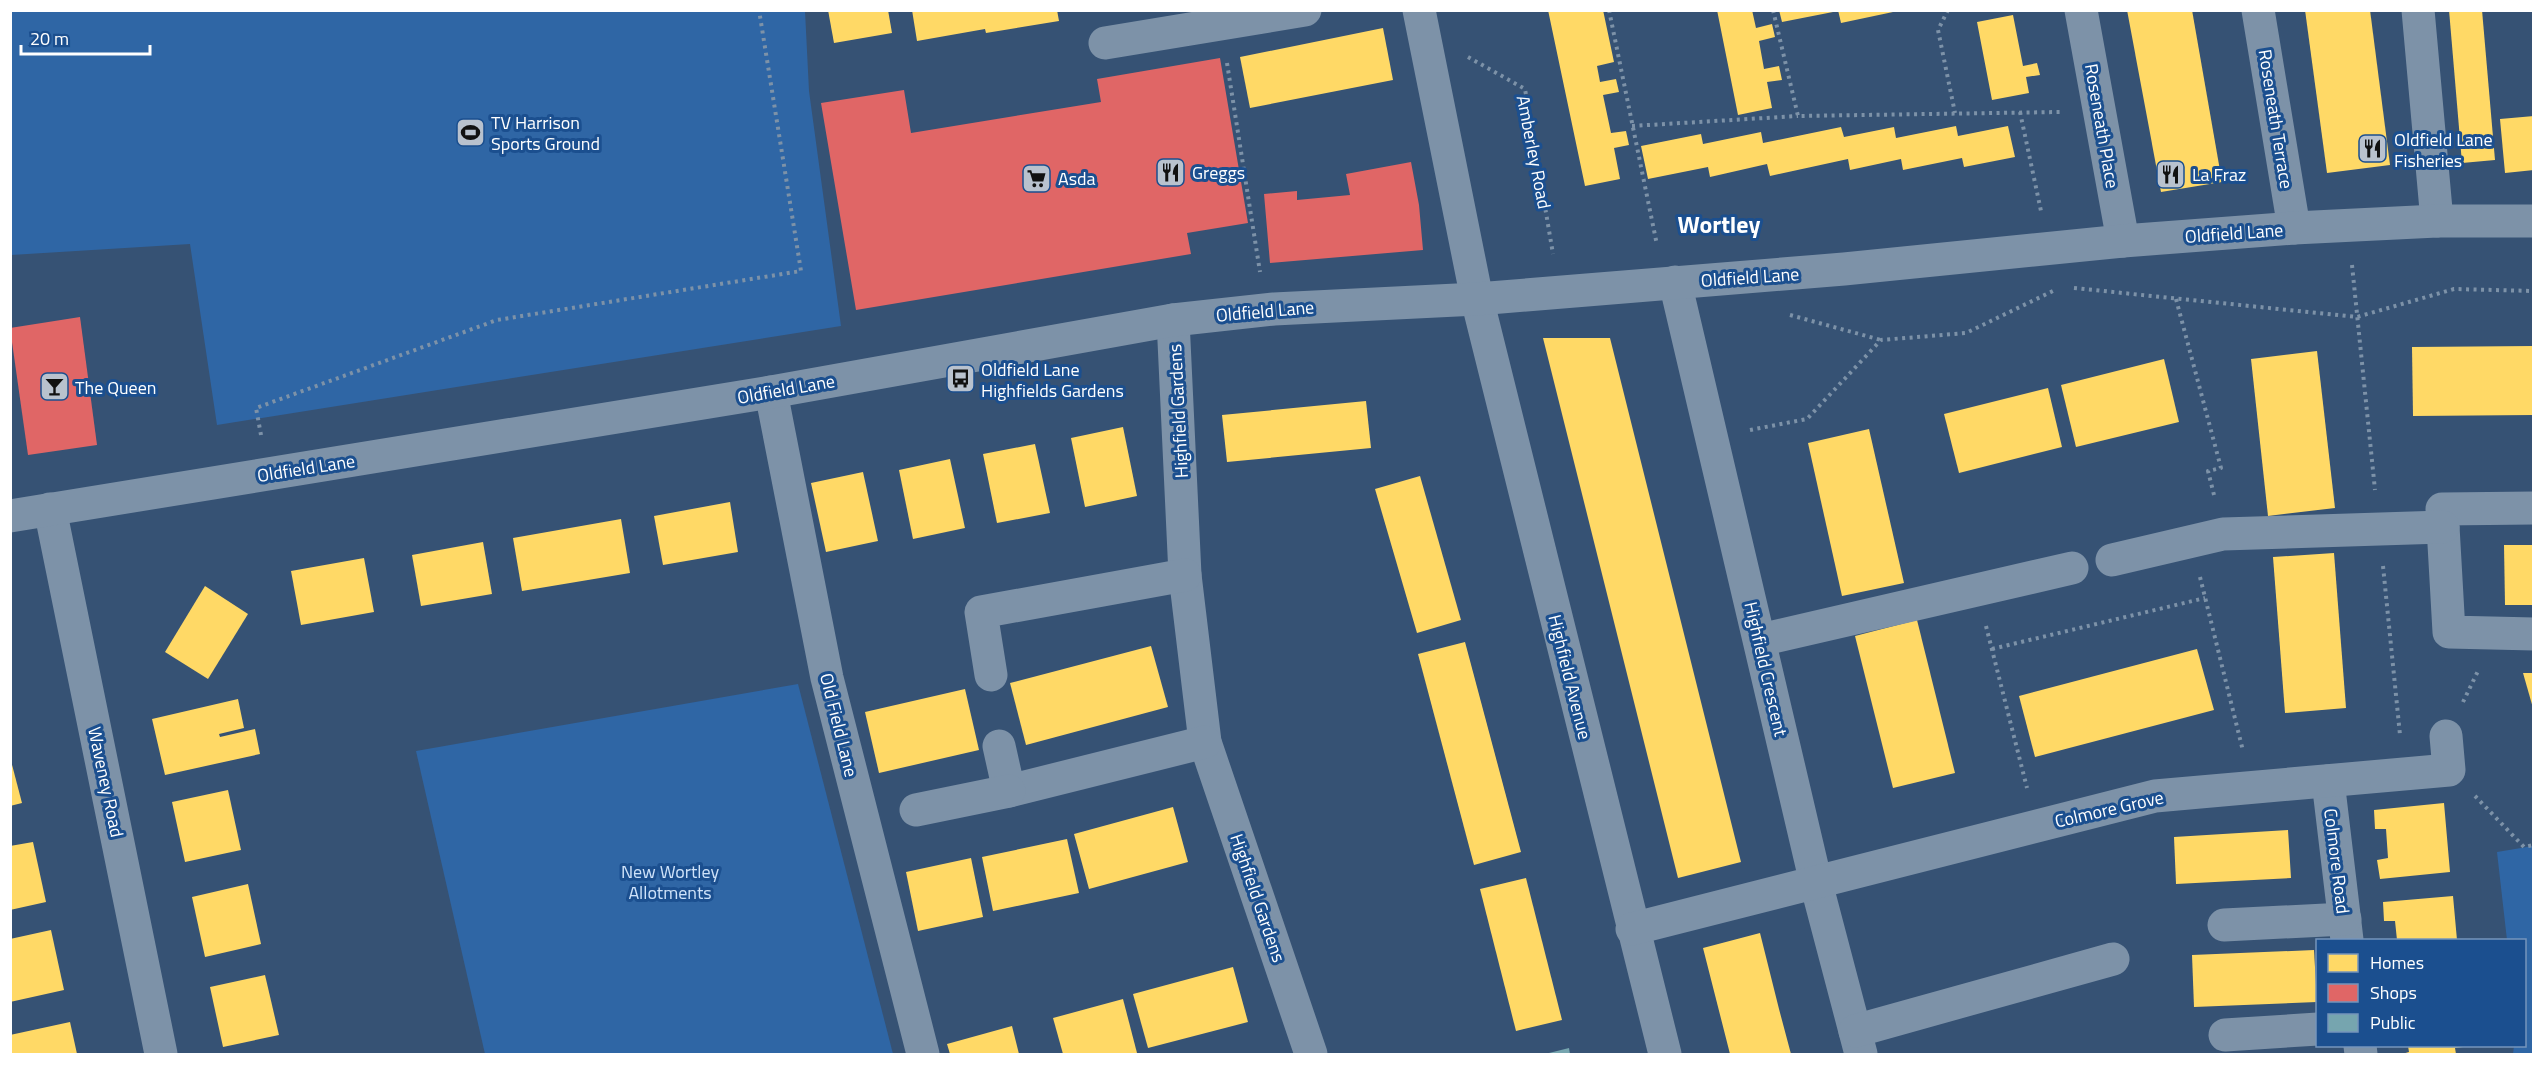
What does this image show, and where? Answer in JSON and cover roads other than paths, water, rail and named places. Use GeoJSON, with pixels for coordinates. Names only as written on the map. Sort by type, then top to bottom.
{"type":"FeatureCollection","features":[{"type":"Feature","properties":{"kind":"street"},"geometry":{"type":"LineString","coordinates":[[1105,43],[1172,21],[1221,23],[1305,10]]}},
{"type":"Feature","properties":{"kind":"street","name":"Roseneath Place"},"geometry":{"type":"LineString","coordinates":[[2081,10],[2123,241]]}},
{"type":"Feature","properties":{"kind":"street","name":"Roseneath Terrace"},"geometry":{"type":"LineString","coordinates":[[2258,10],[2294,228]]}},
{"type":"Feature","properties":{"kind":"street"},"geometry":{"type":"LineString","coordinates":[[2418,10],[2437,221]]}},
{"type":"Feature","properties":{"kind":"street"},"geometry":{"type":"LineString","coordinates":[[1421,21],[1477,299]]}},
{"type":"Feature","properties":{"kind":"street","name":"Oldfield Lane"},"geometry":{"type":"LineString","coordinates":[[10,516],[771,392],[1173,320],[1266,310],[1477,299],[1844,269],[2123,241],[2294,228],[2437,221],[2534,221]]}},
{"type":"Feature","properties":{"kind":"street","name":"Highfield Crescent"},"geometry":{"type":"LineString","coordinates":[[1670,283],[1712,437],[1816,883],[1858,1043]]}},
{"type":"Feature","properties":{"kind":"street","name":"Highfield Avenue"},"geometry":{"type":"LineString","coordinates":[[1477,299],[1632,929],[1665,1054]]}},
{"type":"Feature","properties":{"kind":"street","name":"Highfield Gardens"},"geometry":{"type":"LineString","coordinates":[[1173,320],[1185,575],[1205,742],[1311,1054]]}},
{"type":"Feature","properties":{"kind":"street","name":"Old Field Lane"},"geometry":{"type":"LineString","coordinates":[[771,392],[826,678],[923,1054]]}},
{"type":"Feature","properties":{"kind":"street"},"geometry":{"type":"LineString","coordinates":[[2112,560],[2223,534],[2443,518],[2534,508]]}},
{"type":"Feature","properties":{"kind":"street","name":"Waveney Road"},"geometry":{"type":"LineString","coordinates":[[50,509],[161,1054]]}},
{"type":"Feature","properties":{"kind":"street"},"geometry":{"type":"LineString","coordinates":[[2443,518],[2449,632],[2534,634]]}},
{"type":"Feature","properties":{"kind":"street"},"geometry":{"type":"LineString","coordinates":[[1760,640],[2072,568]]}},
{"type":"Feature","properties":{"kind":"street"},"geometry":{"type":"LineString","coordinates":[[991,675],[981,612],[1185,575]]}},
{"type":"Feature","properties":{"kind":"street","name":"Colmore Grove"},"geometry":{"type":"LineString","coordinates":[[1632,929],[2155,796],[2449,770],[2446,736]]}},
{"type":"Feature","properties":{"kind":"street"},"geometry":{"type":"LineString","coordinates":[[916,810],[1009,791],[1205,742]]}},
{"type":"Feature","properties":{"kind":"street"},"geometry":{"type":"LineString","coordinates":[[999,746],[1009,791]]}},
{"type":"Feature","properties":{"kind":"street","name":"Colmore Road"},"geometry":{"type":"LineString","coordinates":[[2328,781],[2346,930]]}},
{"type":"Feature","properties":{"kind":"street"},"geometry":{"type":"LineString","coordinates":[[2224,925],[2346,930]]}},
{"type":"Feature","properties":{"kind":"street"},"geometry":{"type":"LineString","coordinates":[[1858,1043],[2113,959]]}},
{"type":"Feature","properties":{"kind":"street"},"geometry":{"type":"LineString","coordinates":[[2225,1035],[2316,1029]]}},
{"type":"Feature","properties":{"kind":"place","name":"TV Harrison Sports Ground"},"geometry":{"type":"Point","coordinates":[470,132]}},
{"type":"Feature","properties":{"kind":"place","name":"Oldfield Lane Fisheries"},"geometry":{"type":"Point","coordinates":[2373,149]}},
{"type":"Feature","properties":{"kind":"place","name":"Greggs"},"geometry":{"type":"Point","coordinates":[1171,172]}},
{"type":"Feature","properties":{"kind":"place","name":"La Fraz"},"geometry":{"type":"Point","coordinates":[2171,174]}},
{"type":"Feature","properties":{"kind":"place","name":"Asda"},"geometry":{"type":"Point","coordinates":[1037,178]}},
{"type":"Feature","properties":{"kind":"place","name":"Oldfield Lane Highfields Gardens"},"geometry":{"type":"Point","coordinates":[960,379]}},
{"type":"Feature","properties":{"kind":"place","name":"The Queen"},"geometry":{"type":"Point","coordinates":[54,387]}},
{"type":"Feature","properties":{"kind":"district","name":"Wortley"},"geometry":{"type":"Point","coordinates":[1719,224]}},
{"type":"Feature","properties":{"kind":"park label","name":"New Wortley Allotments"},"geometry":{"type":"Point","coordinates":[670,881]}}]}
